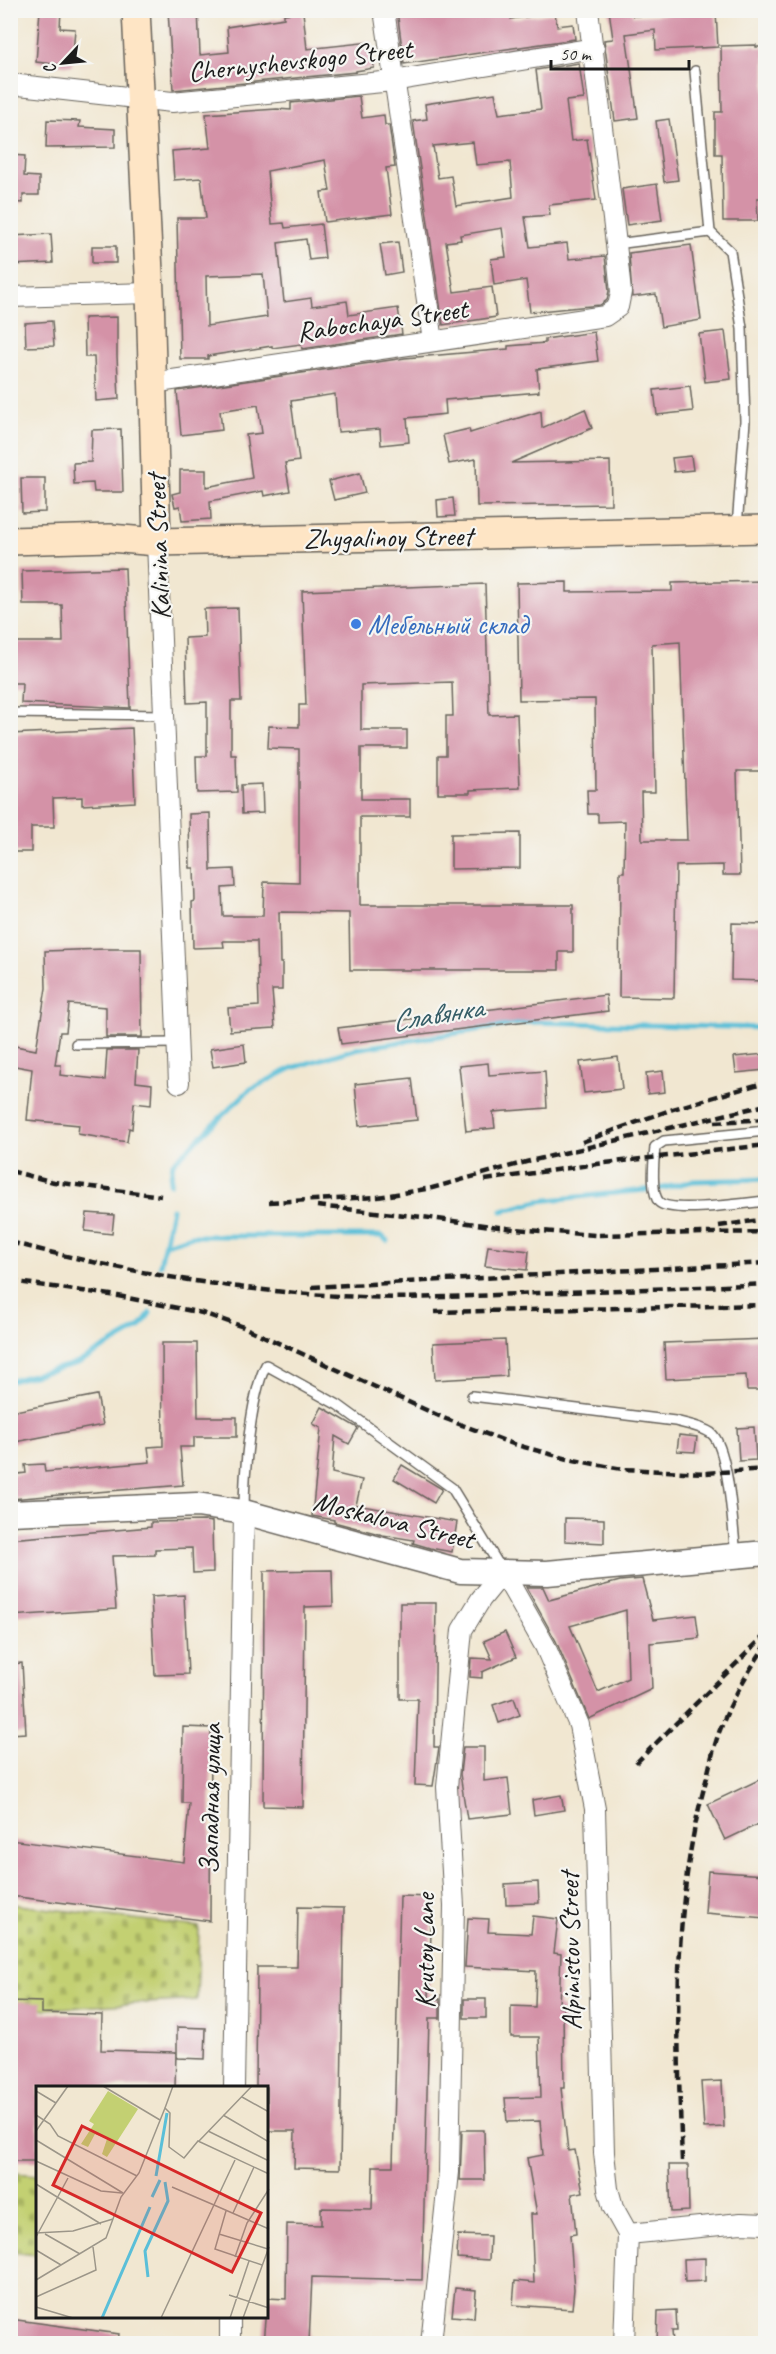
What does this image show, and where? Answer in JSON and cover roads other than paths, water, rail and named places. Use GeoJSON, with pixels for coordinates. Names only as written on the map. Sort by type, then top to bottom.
{"type":"FeatureCollection","features":[{"type":"Feature","properties":{"kind":"main road","name":"Kalinina Street"},"geometry":{"type":"LineString","coordinates":[[136,10],[150,293],[157,542]]}},
{"type":"Feature","properties":{"kind":"main road","name":"Zhygalinoy Street"},"geometry":{"type":"LineString","coordinates":[[10,540],[110,538],[157,542],[765,529]]}},
{"type":"Feature","properties":{"kind":"street"},"geometry":{"type":"LineString","coordinates":[[384,10],[433,341]]}},
{"type":"Feature","properties":{"kind":"street"},"geometry":{"type":"LineString","coordinates":[[588,10],[616,244]]}},
{"type":"Feature","properties":{"kind":"street","name":"Chernyshevskogo Street"},"geometry":{"type":"LineString","coordinates":[[10,84],[172,102],[393,81],[594,48]]}},
{"type":"Feature","properties":{"kind":"street","name":"Rabochaya Street"},"geometry":{"type":"LineString","coordinates":[[152,383],[605,316],[618,307],[621,292],[616,244]]}},
{"type":"Feature","properties":{"kind":"street"},"geometry":{"type":"LineString","coordinates":[[10,297],[150,293]]}},
{"type":"Feature","properties":{"kind":"street","name":"Kalinina Street"},"geometry":{"type":"LineString","coordinates":[[157,542],[179,1083]]}},
{"type":"Feature","properties":{"kind":"street","name":"Moskalova Street"},"geometry":{"type":"LineString","coordinates":[[10,1513],[197,1505],[244,1512],[460,1571],[547,1574],[765,1553]]}},
{"type":"Feature","properties":{"kind":"street","name":"Западная улица"},"geometry":{"type":"LineString","coordinates":[[234,2086],[244,1512]]}},
{"type":"Feature","properties":{"kind":"street","name":"Alpinistov Street"},"geometry":{"type":"LineString","coordinates":[[503,1572],[545,1646],[579,1725],[593,1799],[604,2153],[608,2189],[613,2207],[628,2234]]}},
{"type":"Feature","properties":{"kind":"street","name":"Krutoy Lane"},"geometry":{"type":"LineString","coordinates":[[431,2343],[449,2172],[454,1906],[447,1787],[462,1630],[481,1599],[503,1572]]}},
{"type":"Feature","properties":{"kind":"street"},"geometry":{"type":"LineString","coordinates":[[624,2343],[628,2234],[741,2223],[765,2224]]}},
{"type":"Feature","properties":{"kind":"street"},"geometry":{"type":"LineString","coordinates":[[230,2318],[230,2343]]}},
{"type":"Feature","properties":{"kind":"lane"},"geometry":{"type":"LineString","coordinates":[[695,71],[710,232],[730,251],[742,328],[745,421],[737,529]]}},
{"type":"Feature","properties":{"kind":"lane"},"geometry":{"type":"LineString","coordinates":[[616,244],[710,232]]}},
{"type":"Feature","properties":{"kind":"lane"},"geometry":{"type":"LineString","coordinates":[[10,713],[164,715]]}},
{"type":"Feature","properties":{"kind":"lane"},"geometry":{"type":"LineString","coordinates":[[76,1044],[177,1043]]}},
{"type":"Feature","properties":{"kind":"lane"},"geometry":{"type":"LineString","coordinates":[[765,1131],[664,1141],[655,1147],[654,1178],[655,1196],[661,1203],[676,1208],[765,1202]]}},
{"type":"Feature","properties":{"kind":"lane"},"geometry":{"type":"LineString","coordinates":[[244,1512],[248,1447],[259,1378],[266,1365],[338,1405],[452,1488],[503,1572]]}},
{"type":"Feature","properties":{"kind":"lane"},"geometry":{"type":"LineString","coordinates":[[472,1396],[675,1421],[712,1434],[721,1447],[726,1471],[736,1557]]}},
{"type":"Feature","properties":{"kind":"lane"},"geometry":{"type":"LineString","coordinates":[[765,1465],[765,1471]]}},
{"type":"Feature","properties":{"kind":"waterway","name":"Славянка"},"geometry":{"type":"LineString","coordinates":[[170,1184],[173,1163],[249,1090],[292,1068],[355,1049],[528,1022],[766,1028]]}},
{"type":"Feature","properties":{"kind":"waterway"},"geometry":{"type":"LineString","coordinates":[[502,1211],[539,1201],[664,1188],[693,1181],[766,1179]]}},
{"type":"Feature","properties":{"kind":"waterway","name":"Славянка"},"geometry":{"type":"LineString","coordinates":[[160,1265],[172,1209]]}},
{"type":"Feature","properties":{"kind":"waterway"},"geometry":{"type":"LineString","coordinates":[[165,1244],[192,1236],[382,1236],[387,1241]]}},
{"type":"Feature","properties":{"kind":"waterway","name":"Славянка"},"geometry":{"type":"LineString","coordinates":[[10,1381],[78,1363],[140,1327],[150,1313]]}},
{"type":"Feature","properties":{"kind":"railway"},"geometry":{"type":"LineString","coordinates":[[582,1142],[673,1109],[766,1082]]}},
{"type":"Feature","properties":{"kind":"railway"},"geometry":{"type":"LineString","coordinates":[[269,1202],[378,1197],[432,1188],[526,1162],[766,1105]]}},
{"type":"Feature","properties":{"kind":"railway"},"geometry":{"type":"LineString","coordinates":[[715,1122],[766,1119]]}},
{"type":"Feature","properties":{"kind":"railway"},"geometry":{"type":"LineString","coordinates":[[485,1180],[597,1164],[766,1145]]}},
{"type":"Feature","properties":{"kind":"railway"},"geometry":{"type":"LineString","coordinates":[[10,1171],[54,1182],[161,1196]]}},
{"type":"Feature","properties":{"kind":"railway"},"geometry":{"type":"LineString","coordinates":[[317,1206],[514,1229],[595,1235],[766,1232]]}},
{"type":"Feature","properties":{"kind":"railway"},"geometry":{"type":"LineString","coordinates":[[719,1226],[766,1219]]}},
{"type":"Feature","properties":{"kind":"railway"},"geometry":{"type":"LineString","coordinates":[[10,1242],[92,1262],[174,1278],[256,1289],[340,1296],[440,1297],[766,1284]]}},
{"type":"Feature","properties":{"kind":"railway"},"geometry":{"type":"LineString","coordinates":[[312,1287],[766,1263]]}},
{"type":"Feature","properties":{"kind":"railway"},"geometry":{"type":"LineString","coordinates":[[10,1281],[118,1296],[202,1313],[241,1326],[446,1419],[513,1444],[568,1459],[622,1469],[706,1473],[766,1469]]}},
{"type":"Feature","properties":{"kind":"railway"},"geometry":{"type":"LineString","coordinates":[[435,1312],[766,1305]]}},
{"type":"Feature","properties":{"kind":"railway"},"geometry":{"type":"LineString","coordinates":[[636,1763],[766,1634]]}},
{"type":"Feature","properties":{"kind":"railway"},"geometry":{"type":"LineString","coordinates":[[682,2161],[678,2016],[679,1968],[687,1872],[695,1824],[717,1737],[736,1694],[766,1645]]}},
{"type":"Feature","properties":{"kind":"place","name":"Мебельный склад"},"geometry":{"type":"Point","coordinates":[356,624]}}]}
